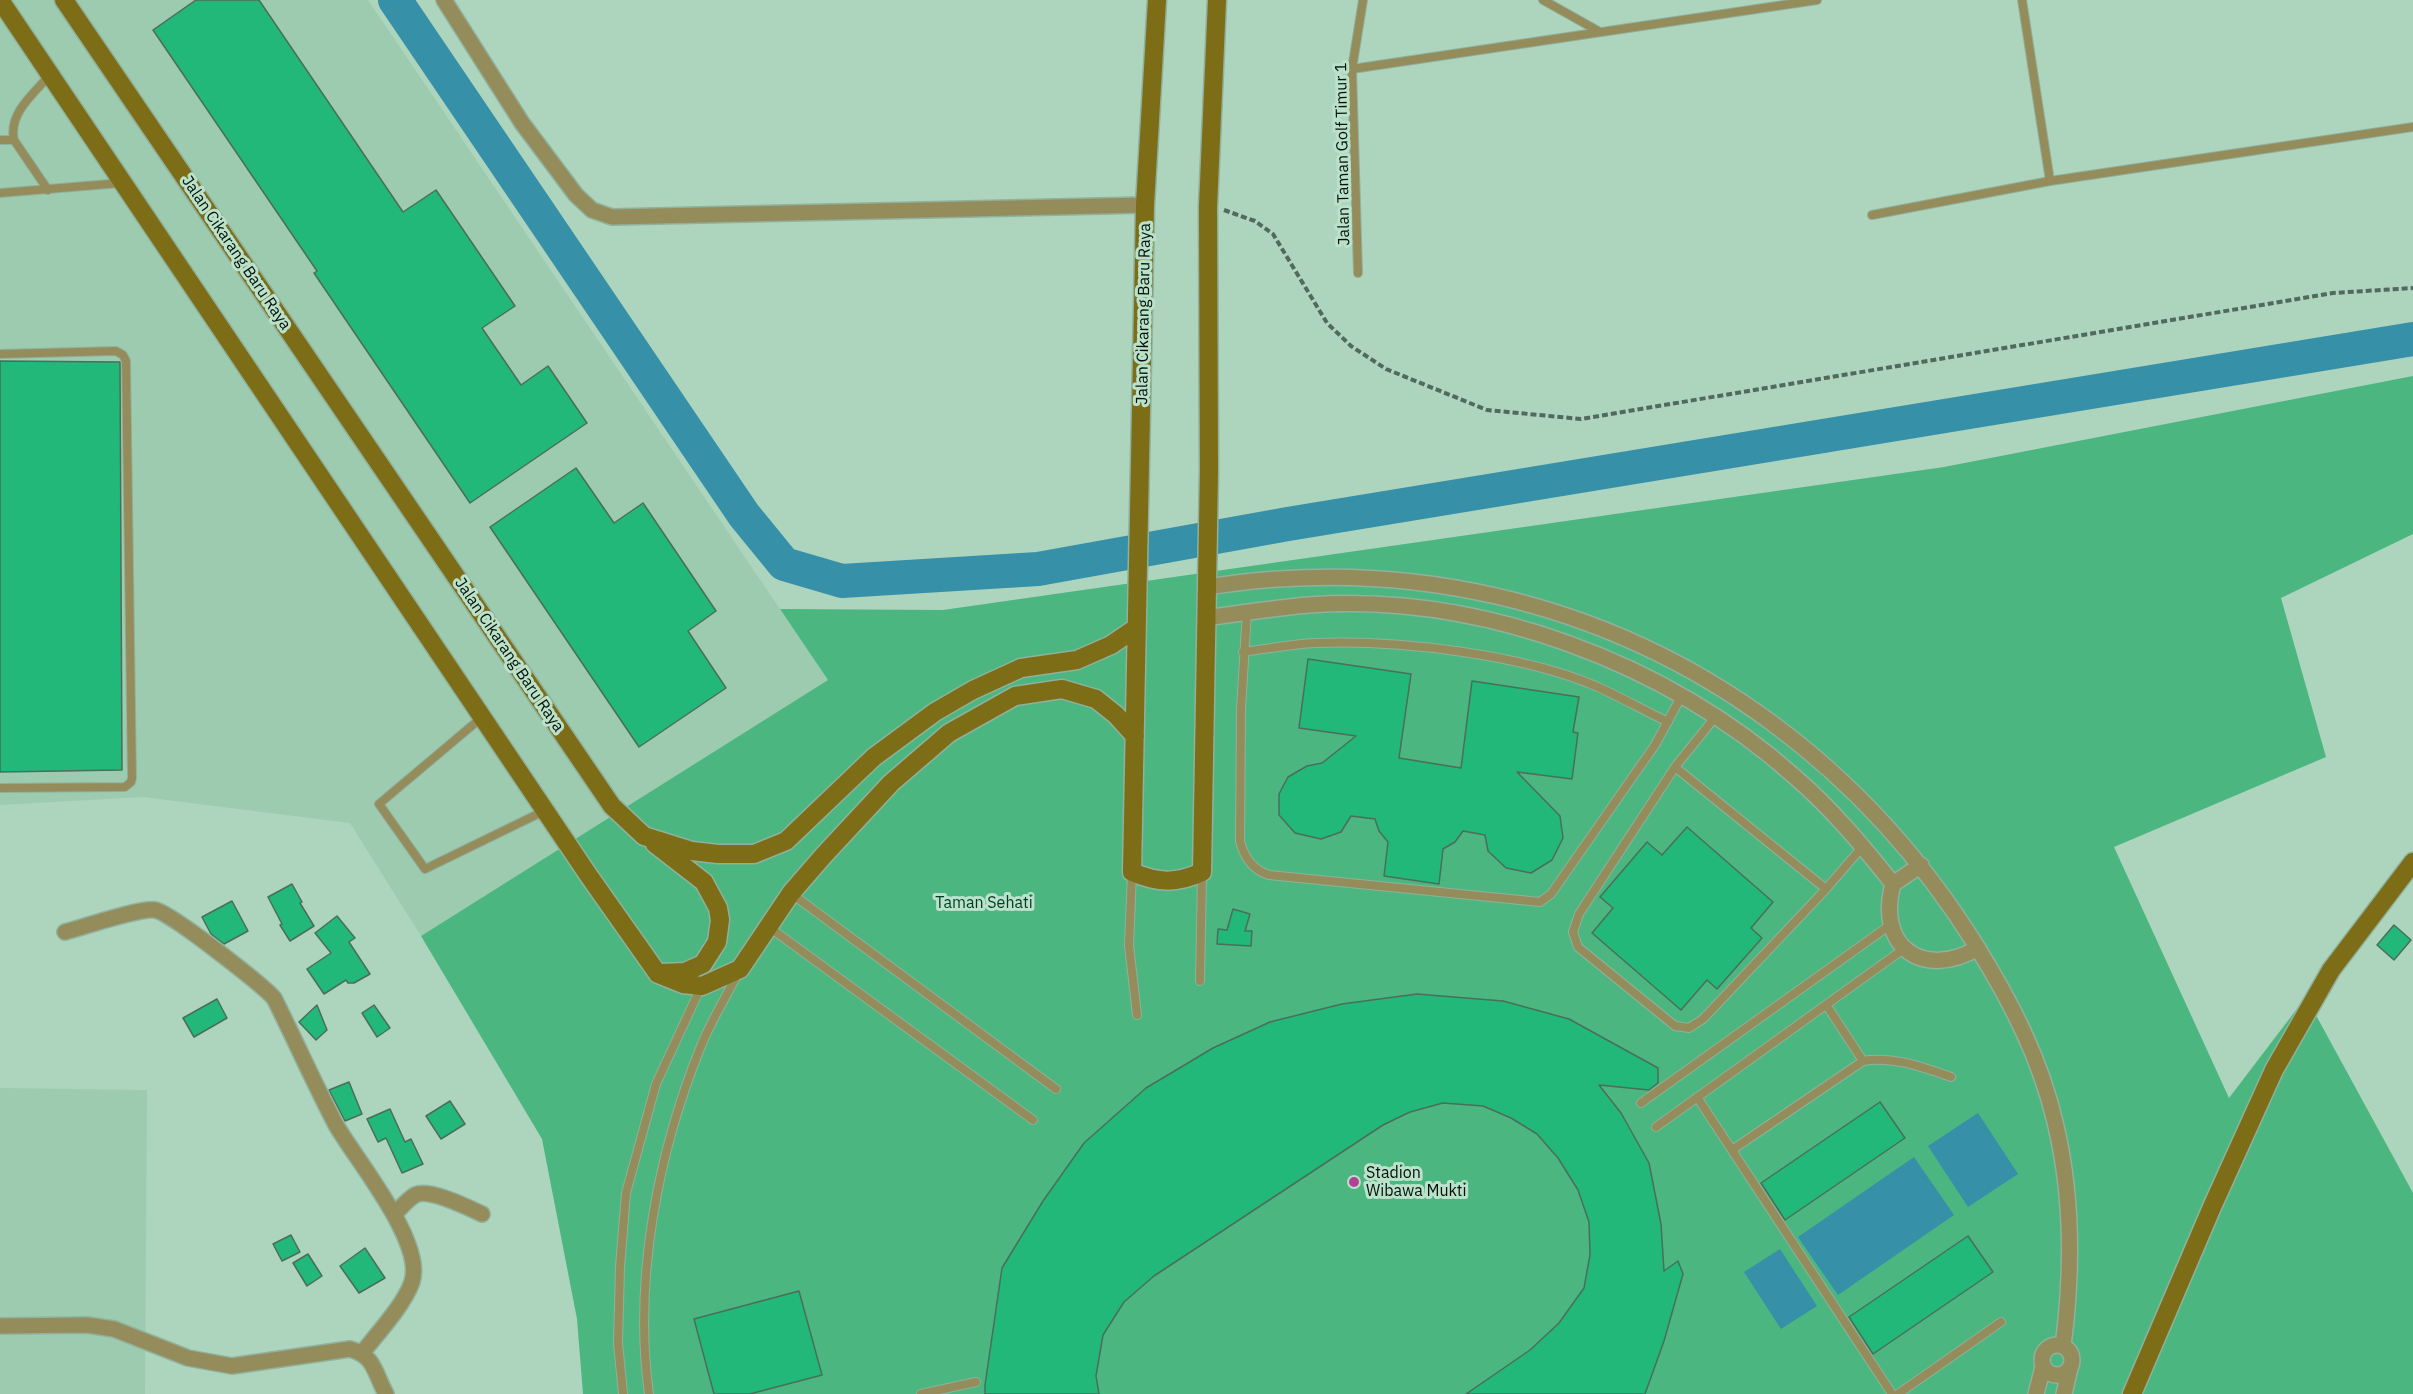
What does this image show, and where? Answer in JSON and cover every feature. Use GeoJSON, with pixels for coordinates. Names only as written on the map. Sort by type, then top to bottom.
{"type":"FeatureCollection","features":[{"type":"Feature","properties":{"kind":"main road"},"geometry":{"type":"LineString","coordinates":[[0,0],[545,810],[658,974],[683,984],[702,986],[740,969],[791,893],[891,783],[949,733],[1016,696],[1062,689],[1096,699],[1116,715],[1135,736]]}},
{"type":"Feature","properties":{"kind":"main road","name":"Jalan Cikarang Baru Raya"},"geometry":{"type":"LineString","coordinates":[[64,0],[612,806],[644,836],[692,851],[718,854],[754,854],[786,841],[874,757],[935,712],[973,690],[1021,668],[1077,660],[1111,645],[1136,628]]}},
{"type":"Feature","properties":{"kind":"main road","name":"Jalan Cikarang Baru Raya"},"geometry":{"type":"LineString","coordinates":[[1132,872],[1145,205],[1157,0]]}},
{"type":"Feature","properties":{"kind":"main road"},"geometry":{"type":"LineString","coordinates":[[1132,872],[1149,879],[1167,882],[1185,880],[1202,872],[1209,470],[1208,207],[1216,0]]}},
{"type":"Feature","properties":{"kind":"main road"},"geometry":{"type":"LineString","coordinates":[[644,836],[704,882],[718,908],[720,920],[717,942],[703,964],[685,972],[658,974]]}},
{"type":"Feature","properties":{"kind":"main road"},"geometry":{"type":"LineString","coordinates":[[2132,1394],[2212,1206],[2274,1070],[2331,970],[2413,862]]}},
{"type":"Feature","properties":{"kind":"street"},"geometry":{"type":"LineString","coordinates":[[444,0],[522,123],[576,195],[592,210],[612,217],[1145,205]]}},
{"type":"Feature","properties":{"kind":"street"},"geometry":{"type":"LineString","coordinates":[[1206,587],[1289,578],[1352,577],[1424,583],[1496,596],[1566,616],[1634,642],[1700,675],[1761,714],[1820,759],[1857,795],[1921,865],[1998,980],[2031,1048],[2044,1084],[2061,1148],[2068,1195],[2071,1233],[2070,1280],[2063,1346]]}},
{"type":"Feature","properties":{"kind":"street"},"geometry":{"type":"LineString","coordinates":[[1206,618],[1247,611],[1311,605],[1375,605],[1503,624],[1564,642],[1624,666],[1682,695],[1716,716],[1794,776],[1830,810],[1893,884]]}},
{"type":"Feature","properties":{"kind":"street"},"geometry":{"type":"LineString","coordinates":[[1921,865],[1893,884],[1888,910],[1890,925],[1896,938],[1905,948],[1922,959],[1942,962],[1961,958],[1978,948]]}},
{"type":"Feature","properties":{"kind":"street"},"geometry":{"type":"LineString","coordinates":[[65,932],[156,910],[172,918],[261,984],[274,998],[337,1125],[394,1214],[413,1263],[412,1282],[389,1320],[362,1353]]}},
{"type":"Feature","properties":{"kind":"street"},"geometry":{"type":"LineString","coordinates":[[394,1214],[417,1194],[427,1194],[458,1202],[482,1214]]}},
{"type":"Feature","properties":{"kind":"street"},"geometry":{"type":"LineString","coordinates":[[0,1326],[87,1325],[114,1329],[188,1358],[232,1366],[350,1349],[369,1358],[386,1394]]}},
{"type":"Feature","properties":{"kind":"street"},"geometry":{"type":"LineString","coordinates":[[2064,1394],[2072,1364],[2071,1353],[2063,1346],[2052,1345],[2044,1351],[2041,1362],[2050,1375],[2056,1376],[2070,1368]]}},
{"type":"Feature","properties":{"kind":"street"},"geometry":{"type":"LineString","coordinates":[[2036,1394],[2043,1367]]}},
{"type":"Feature","properties":{"kind":"lane","name":"Jalan Taman Golf Timur 1"},"geometry":{"type":"LineString","coordinates":[[1358,273],[1352,69],[1363,0]]}},
{"type":"Feature","properties":{"kind":"lane"},"geometry":{"type":"LineString","coordinates":[[1543,0],[1600,32]]}},
{"type":"Feature","properties":{"kind":"lane"},"geometry":{"type":"LineString","coordinates":[[1352,69],[1817,0]]}},
{"type":"Feature","properties":{"kind":"lane"},"geometry":{"type":"LineString","coordinates":[[2022,0],[2050,181]]}},
{"type":"Feature","properties":{"kind":"lane"},"geometry":{"type":"LineString","coordinates":[[48,190],[14,140],[14,123],[19,111],[50,75]]}},
{"type":"Feature","properties":{"kind":"lane"},"geometry":{"type":"LineString","coordinates":[[1872,214],[2050,181],[2413,127]]}},
{"type":"Feature","properties":{"kind":"lane"},"geometry":{"type":"LineString","coordinates":[[0,140],[14,140]]}},
{"type":"Feature","properties":{"kind":"lane"},"geometry":{"type":"LineString","coordinates":[[0,193],[123,183]]}},
{"type":"Feature","properties":{"kind":"lane"},"geometry":{"type":"LineString","coordinates":[[0,354],[116,351],[123,355],[126,361],[132,778],[125,787],[0,788]]}},
{"type":"Feature","properties":{"kind":"lane"},"geometry":{"type":"LineString","coordinates":[[1247,611],[1243,652],[1240,841],[1248,860],[1259,872],[1269,875],[1540,902],[1556,888],[1655,745],[1682,695]]}},
{"type":"Feature","properties":{"kind":"lane"},"geometry":{"type":"LineString","coordinates":[[1243,652],[1315,643],[1431,648],[1530,665],[1597,687],[1668,722]]}},
{"type":"Feature","properties":{"kind":"lane"},"geometry":{"type":"LineString","coordinates":[[1716,716],[1675,767],[1579,914],[1573,932],[1578,947],[1675,1026],[1689,1028],[1703,1019],[1826,889],[1863,846]]}},
{"type":"Feature","properties":{"kind":"lane"},"geometry":{"type":"LineString","coordinates":[[483,717],[380,804],[425,869],[545,810]]}},
{"type":"Feature","properties":{"kind":"lane"},"geometry":{"type":"LineString","coordinates":[[1675,767],[1826,889]]}},
{"type":"Feature","properties":{"kind":"lane","name":"Jalan Cikarang Baru Raya"},"geometry":{"type":"LineString","coordinates":[[1132,872],[1129,945],[1137,1015]]}},
{"type":"Feature","properties":{"kind":"lane"},"geometry":{"type":"LineString","coordinates":[[1200,981],[1202,872]]}},
{"type":"Feature","properties":{"kind":"lane"},"geometry":{"type":"LineString","coordinates":[[791,893],[1056,1089]]}},
{"type":"Feature","properties":{"kind":"lane"},"geometry":{"type":"LineString","coordinates":[[1641,1103],[1890,925]]}},
{"type":"Feature","properties":{"kind":"lane"},"geometry":{"type":"LineString","coordinates":[[768,927],[1033,1120]]}},
{"type":"Feature","properties":{"kind":"lane"},"geometry":{"type":"LineString","coordinates":[[1656,1127],[1905,948]]}},
{"type":"Feature","properties":{"kind":"lane"},"geometry":{"type":"LineString","coordinates":[[649,1394],[645,1291],[654,1207],[673,1124],[698,1054],[740,969]]}},
{"type":"Feature","properties":{"kind":"lane"},"geometry":{"type":"LineString","coordinates":[[623,1394],[618,1343],[620,1267],[626,1193],[656,1084],[702,986]]}},
{"type":"Feature","properties":{"kind":"lane"},"geometry":{"type":"LineString","coordinates":[[1827,1006],[1863,1061]]}},
{"type":"Feature","properties":{"kind":"lane"},"geometry":{"type":"LineString","coordinates":[[1732,1150],[1863,1061],[1878,1059],[1906,1062],[1951,1077]]}},
{"type":"Feature","properties":{"kind":"lane"},"geometry":{"type":"LineString","coordinates":[[1697,1097],[1892,1394]]}},
{"type":"Feature","properties":{"kind":"lane"},"geometry":{"type":"LineString","coordinates":[[1898,1394],[2001,1322]]}},
{"type":"Feature","properties":{"kind":"lane"},"geometry":{"type":"LineString","coordinates":[[921,1394],[976,1382]]}},
{"type":"Feature","properties":{"kind":"path"},"geometry":{"type":"LineString","coordinates":[[1208,207],[1229,211],[1255,221],[1273,234],[1328,322],[1350,346],[1386,369],[1487,410],[1581,419],[2333,293],[2413,288]]}},
{"type":"Feature","properties":{"kind":"shaded area"},"geometry":{"type":"Polygon","coordinates":[[[0,0],[368,0],[828,680],[421,936],[350,823],[143,797],[0,805],[0,0]]]}},
{"type":"Feature","properties":{"kind":"shaded area"},"geometry":{"type":"Polygon","coordinates":[[[0,1088],[147,1090],[145,1394],[0,1394],[0,1088]]]}},
{"type":"Feature","properties":{"kind":"green space","name":"Taman Sehati"},"geometry":{"type":"Polygon","coordinates":[[[2413,376],[2413,534],[2281,598],[2326,757],[2114,847],[2229,1098],[2306,997],[2413,1193],[2413,1394],[583,1394],[577,1319],[542,1139],[421,936],[828,680],[780,609],[943,610],[1944,467],[2413,376]]]}},
{"type":"Feature","properties":{"kind":"water"},"geometry":{"type":"Polygon","coordinates":[[[1978,1113],[2018,1174],[1968,1207],[1928,1146],[1978,1113]]]}},
{"type":"Feature","properties":{"kind":"water"},"geometry":{"type":"Polygon","coordinates":[[[1914,1157],[1954,1215],[1838,1295],[1798,1237],[1914,1157]]]}},
{"type":"Feature","properties":{"kind":"water"},"geometry":{"type":"Polygon","coordinates":[[[1780,1249],[1817,1306],[1781,1329],[1744,1272],[1780,1249]]]}},
{"type":"Feature","properties":{"kind":"building"},"geometry":{"type":"Polygon","coordinates":[[[196,0],[259,0],[403,212],[436,190],[515,306],[482,328],[521,385],[548,366],[587,423],[470,503],[314,273],[317,271],[153,30],[196,0]]]}},
{"type":"Feature","properties":{"kind":"building"},"geometry":{"type":"Polygon","coordinates":[[[0,361],[120,362],[122,770],[0,772],[0,361]]]}},
{"type":"Feature","properties":{"kind":"building"},"geometry":{"type":"Polygon","coordinates":[[[576,468],[614,523],[643,503],[716,611],[688,631],[726,688],[639,747],[490,527],[576,468]]]}},
{"type":"Feature","properties":{"kind":"building"},"geometry":{"type":"Polygon","coordinates":[[[1308,659],[1411,674],[1399,758],[1461,768],[1472,681],[1579,697],[1573,732],[1578,733],[1572,779],[1517,772],[1560,816],[1563,838],[1552,860],[1531,873],[1506,868],[1488,851],[1485,835],[1463,831],[1455,842],[1443,849],[1439,884],[1384,876],[1388,842],[1379,831],[1375,819],[1351,816],[1341,832],[1321,839],[1295,833],[1279,815],[1279,794],[1288,777],[1307,766],[1322,763],[1356,736],[1299,728],[1308,659]]]}},
{"type":"Feature","properties":{"kind":"building"},"geometry":{"type":"Polygon","coordinates":[[[1687,827],[1773,902],[1751,928],[1762,938],[1717,989],[1707,980],[1681,1010],[1592,933],[1613,908],[1600,897],[1647,842],[1662,855],[1687,827]]]}},
{"type":"Feature","properties":{"kind":"building"},"geometry":{"type":"Polygon","coordinates":[[[292,884],[314,926],[290,941],[268,897],[292,884]]]}},
{"type":"Feature","properties":{"kind":"building"},"geometry":{"type":"Polygon","coordinates":[[[232,901],[248,931],[224,944],[211,934],[202,917],[232,901]]]}},
{"type":"Feature","properties":{"kind":"building"},"geometry":{"type":"Polygon","coordinates":[[[1233,909],[1250,914],[1245,931],[1252,931],[1251,946],[1217,944],[1218,929],[1227,930],[1233,909]]]}},
{"type":"Feature","properties":{"kind":"building"},"geometry":{"type":"Polygon","coordinates":[[[337,916],[355,938],[349,942],[370,974],[354,983],[348,983],[346,980],[324,994],[307,969],[331,953],[315,933],[337,916]]]}},
{"type":"Feature","properties":{"kind":"building"},"geometry":{"type":"Polygon","coordinates":[[[2394,925],[2411,940],[2394,960],[2377,945],[2394,925]]]}},
{"type":"Feature","properties":{"kind":"building"},"geometry":{"type":"Polygon","coordinates":[[[1417,994],[1503,1001],[1569,1019],[1658,1068],[1658,1083],[1649,1090],[1599,1085],[1621,1113],[1649,1163],[1661,1224],[1664,1271],[1678,1261],[1683,1274],[1664,1341],[1645,1394],[1466,1394],[1530,1350],[1559,1323],[1584,1288],[1590,1255],[1589,1222],[1578,1190],[1558,1158],[1537,1134],[1511,1118],[1483,1106],[1443,1103],[1410,1112],[1383,1125],[1154,1276],[1124,1302],[1103,1335],[1096,1376],[1099,1394],[985,1394],[1002,1268],[1043,1201],[1084,1143],[1146,1088],[1213,1048],[1270,1022],[1342,1004],[1417,994]]]}},
{"type":"Feature","properties":{"kind":"building"},"geometry":{"type":"Polygon","coordinates":[[[217,999],[227,1018],[194,1037],[183,1018],[217,999]]]}},
{"type":"Feature","properties":{"kind":"building"},"geometry":{"type":"Polygon","coordinates":[[[317,1005],[327,1030],[316,1040],[299,1022],[317,1005]]]}},
{"type":"Feature","properties":{"kind":"building"},"geometry":{"type":"Polygon","coordinates":[[[374,1005],[390,1028],[377,1037],[362,1013],[374,1005]]]}},
{"type":"Feature","properties":{"kind":"building"},"geometry":{"type":"Polygon","coordinates":[[[349,1082],[362,1114],[345,1121],[329,1090],[349,1082]]]}},
{"type":"Feature","properties":{"kind":"building"},"geometry":{"type":"Polygon","coordinates":[[[450,1101],[465,1124],[441,1139],[426,1116],[450,1101]]]}},
{"type":"Feature","properties":{"kind":"building"},"geometry":{"type":"Polygon","coordinates":[[[1880,1102],[1905,1138],[1785,1220],[1761,1183],[1880,1102]]]}},
{"type":"Feature","properties":{"kind":"building"},"geometry":{"type":"Polygon","coordinates":[[[390,1109],[405,1142],[411,1139],[423,1164],[402,1173],[386,1138],[378,1142],[367,1119],[390,1109]]]}},
{"type":"Feature","properties":{"kind":"building"},"geometry":{"type":"Polygon","coordinates":[[[291,1235],[300,1252],[282,1261],[273,1244],[291,1235]]]}},
{"type":"Feature","properties":{"kind":"building"},"geometry":{"type":"Polygon","coordinates":[[[1968,1236],[1993,1272],[1873,1354],[1849,1317],[1968,1236]]]}},
{"type":"Feature","properties":{"kind":"building"},"geometry":{"type":"Polygon","coordinates":[[[365,1248],[385,1278],[359,1293],[340,1266],[365,1248]]]}},
{"type":"Feature","properties":{"kind":"building"},"geometry":{"type":"Polygon","coordinates":[[[308,1254],[322,1276],[307,1286],[293,1263],[308,1254]]]}},
{"type":"Feature","properties":{"kind":"building"},"geometry":{"type":"Polygon","coordinates":[[[799,1291],[822,1375],[750,1394],[714,1394],[694,1319],[799,1291]]]}},
{"type":"Feature","properties":{"kind":"waterway"},"geometry":{"type":"LineString","coordinates":[[395,0],[744,515],[784,564],[842,581],[1038,569],[1288,524],[2413,339]]}},
{"type":"Feature","properties":{"kind":"place","name":"Stadion Wibawa Mukti"},"geometry":{"type":"Point","coordinates":[1354,1182]}}]}
